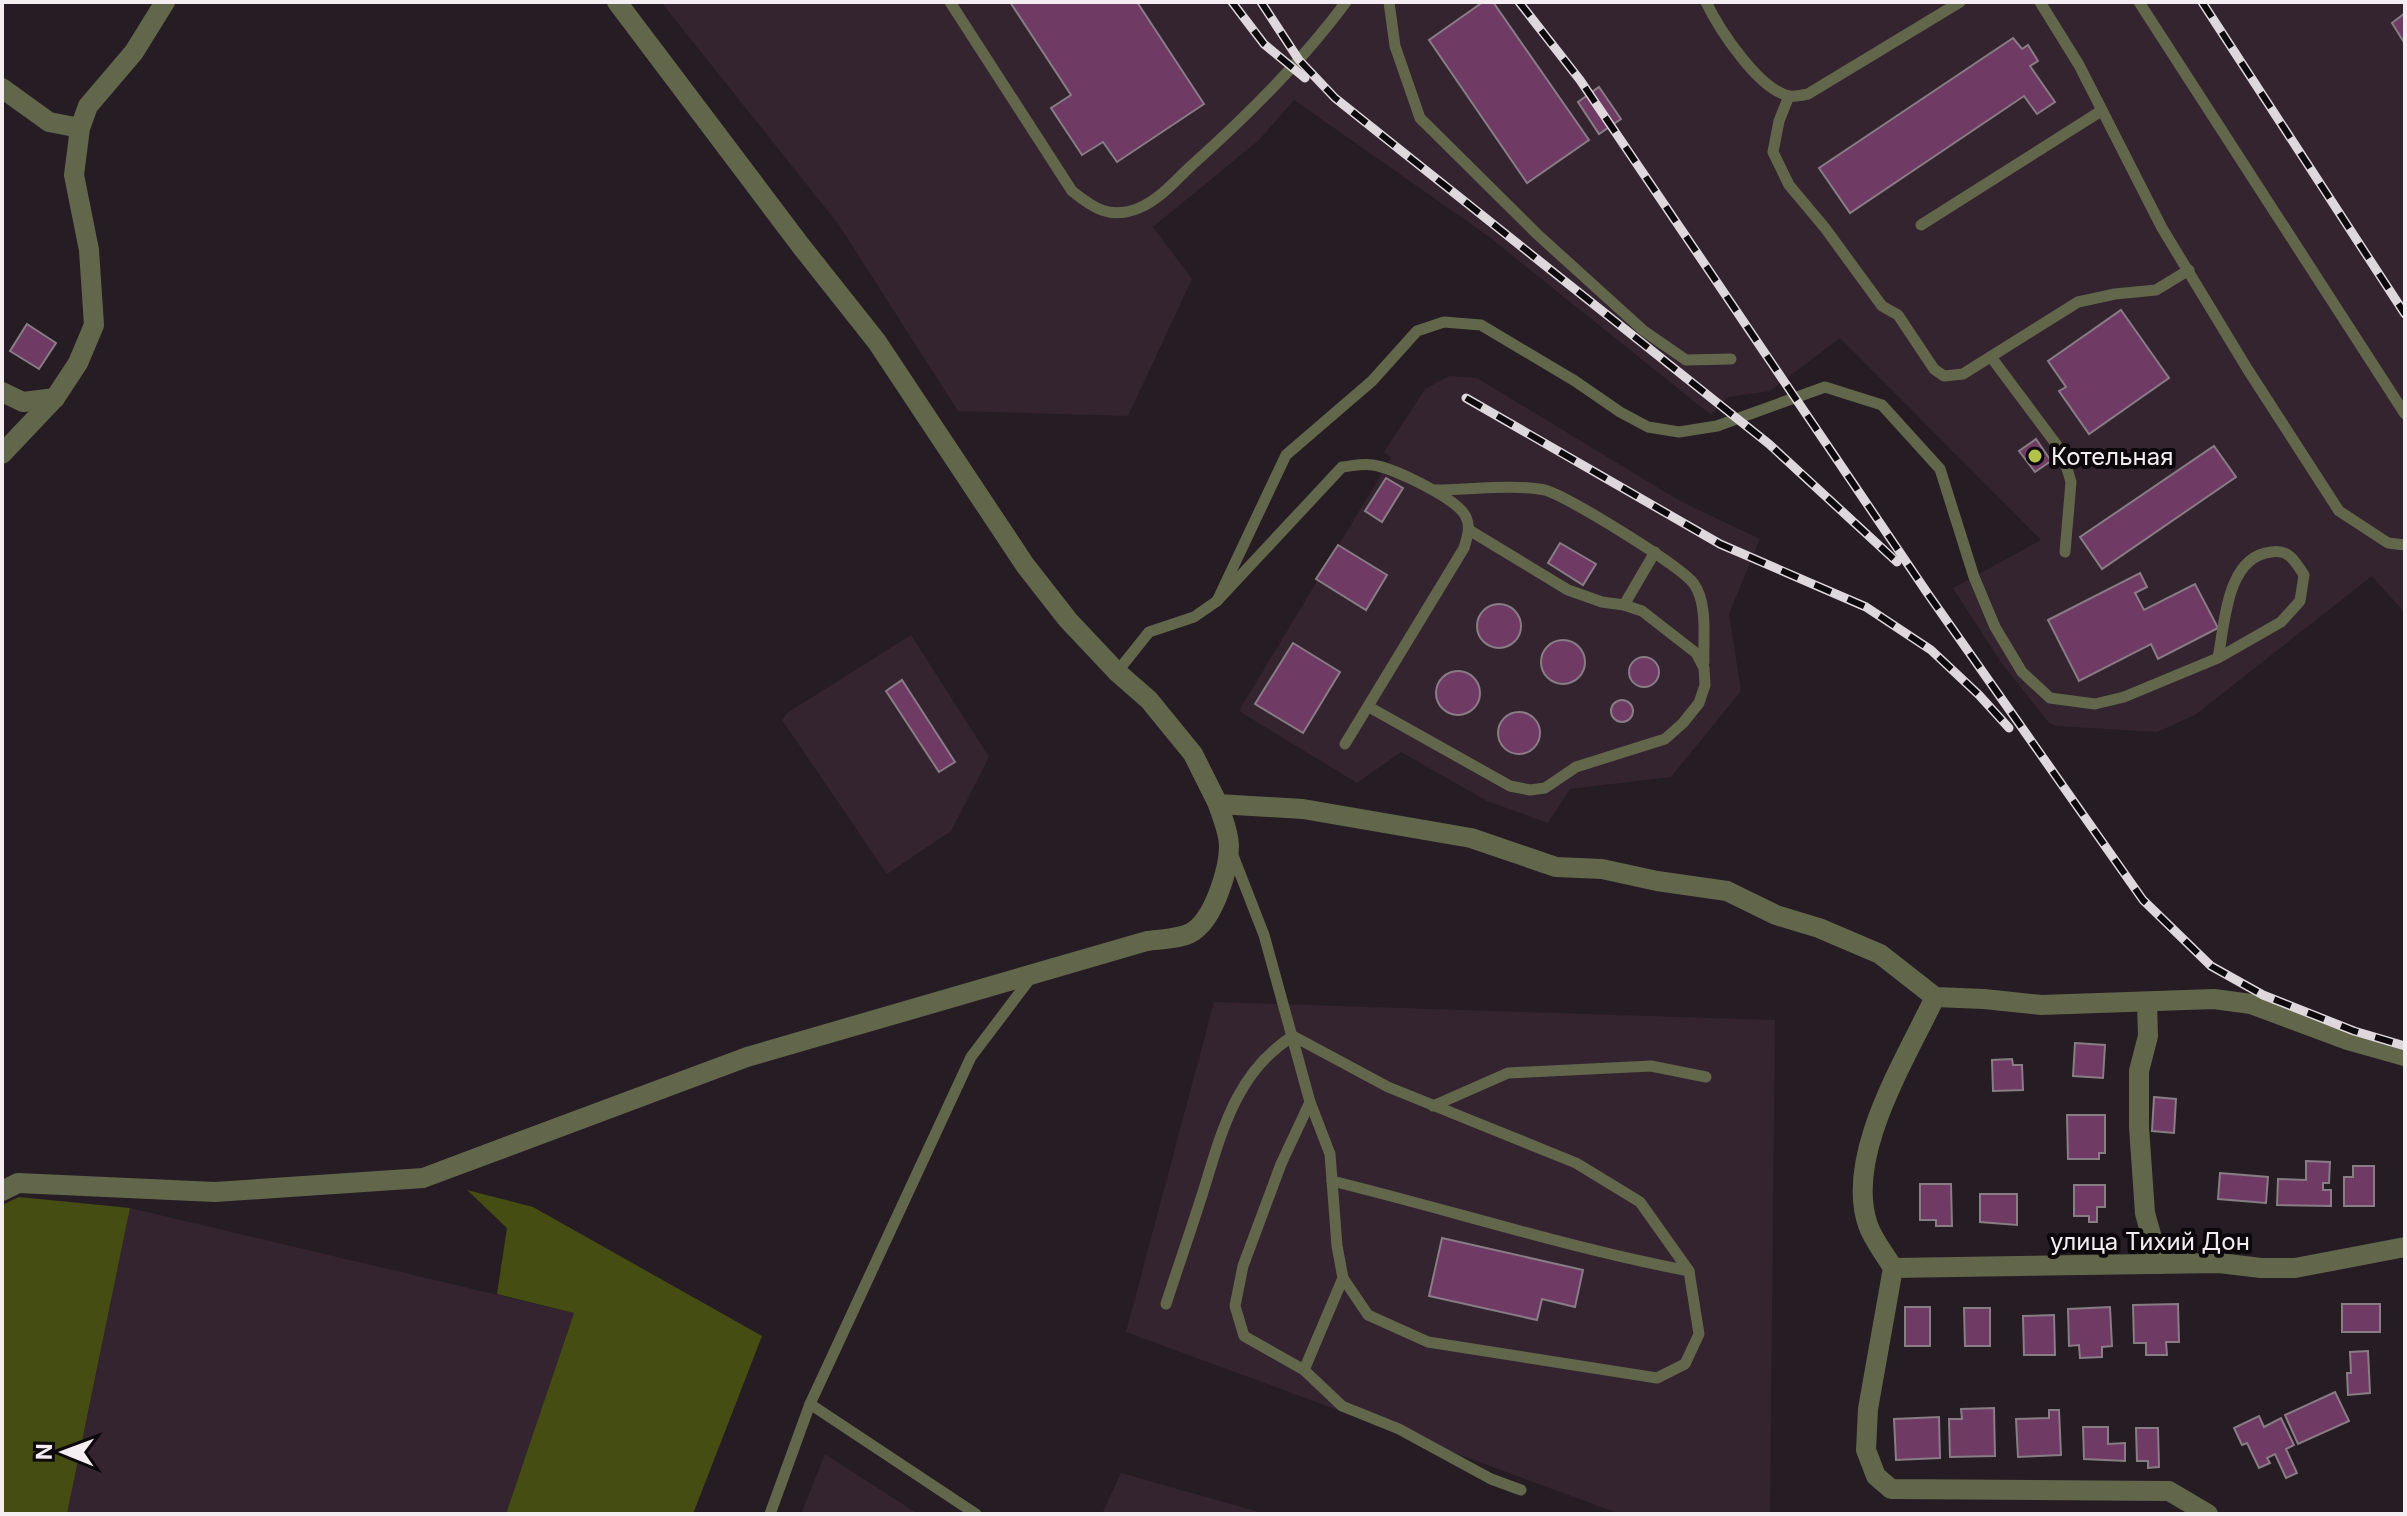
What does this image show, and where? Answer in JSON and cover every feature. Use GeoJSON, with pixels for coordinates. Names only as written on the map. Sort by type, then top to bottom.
{"type":"FeatureCollection","features":[{"type":"Feature","properties":{"kind":"street"},"geometry":{"type":"LineString","coordinates":[[2,454],[55,398],[78,363],[94,325],[89,250],[74,175],[80,128],[88,106],[134,52],[165,2]]}},
{"type":"Feature","properties":{"kind":"street"},"geometry":{"type":"LineString","coordinates":[[2,1191],[18,1183],[215,1192],[423,1178],[747,1057],[1147,941],[1193,933],[1205,920],[1219,890],[1229,845],[1218,804],[1193,754],[1149,700],[1117,672],[1068,620],[1025,565],[877,342],[617,2]]}},
{"type":"Feature","properties":{"kind":"street"},"geometry":{"type":"LineString","coordinates":[[2,88],[49,122],[80,128]]}},
{"type":"Feature","properties":{"kind":"street"},"geometry":{"type":"LineString","coordinates":[[2,392],[23,402],[55,398]]}},
{"type":"Feature","properties":{"kind":"street"},"geometry":{"type":"LineString","coordinates":[[1218,804],[1303,809],[1471,838],[1556,867],[1602,869],[1727,891],[1776,915],[1819,928],[1880,954],[1935,997],[2041,1005],[2214,999],[2251,1004],[2348,1040],[2405,1056]]}},
{"type":"Feature","properties":{"kind":"street"},"geometry":{"type":"LineString","coordinates":[[1935,997],[1872,1129],[1864,1177],[1863,1205],[1869,1227],[1893,1268],[1868,1409],[1866,1450],[1876,1476],[1891,1489],[2169,1491],[2208,1514]]}},
{"type":"Feature","properties":{"kind":"street"},"geometry":{"type":"LineString","coordinates":[[2147,1003],[2148,1036],[2139,1071],[2139,1127],[2145,1213],[2159,1264]]}},
{"type":"Feature","properties":{"kind":"street","name":"улица Тихий Дон"},"geometry":{"type":"LineString","coordinates":[[1893,1268],[2219,1263],[2295,1268],[2405,1247]]}},
{"type":"Feature","properties":{"kind":"lane"},"geometry":{"type":"LineString","coordinates":[[950,2],[1072,191],[1097,211],[1121,212],[1138,209],[1156,198],[1235,127],[1299,60],[1346,2]]}},
{"type":"Feature","properties":{"kind":"lane"},"geometry":{"type":"LineString","coordinates":[[1389,2],[1395,46],[1420,118],[1537,234],[1644,331],[1686,360],[1731,359]]}},
{"type":"Feature","properties":{"kind":"lane"},"geometry":{"type":"LineString","coordinates":[[1706,2],[1746,64],[1768,85],[1789,96],[1808,94],[1960,2]]}},
{"type":"Feature","properties":{"kind":"lane"},"geometry":{"type":"LineString","coordinates":[[2040,2],[2079,65],[2162,228],[2339,511],[2388,543],[2405,545]]}},
{"type":"Feature","properties":{"kind":"lane"},"geometry":{"type":"LineString","coordinates":[[2139,2],[2405,414]]}},
{"type":"Feature","properties":{"kind":"lane"},"geometry":{"type":"LineString","coordinates":[[1789,96],[1779,121],[1773,152],[1789,185],[1882,306],[1898,315],[1934,369],[1944,376],[1963,374],[2078,302],[2156,290],[2189,270]]}},
{"type":"Feature","properties":{"kind":"lane"},"geometry":{"type":"LineString","coordinates":[[1921,225],[2101,111]]}},
{"type":"Feature","properties":{"kind":"lane"},"geometry":{"type":"LineString","coordinates":[[1217,601],[1286,455],[1372,381],[1417,331],[1444,322],[1481,325],[1648,427],[1679,432],[1717,426],[1825,387],[1882,405],[1940,469],[1974,577],[1995,627],[2022,672],[2050,698],[2095,704],[2110,700],[2158,684],[2218,658],[2281,622],[2300,601],[2304,575],[2293,556],[2279,551],[2259,553],[2237,575],[2230,593],[2218,658]]}},
{"type":"Feature","properties":{"kind":"lane"},"geometry":{"type":"LineString","coordinates":[[1991,357],[2062,452],[2071,482],[2065,552]]}},
{"type":"Feature","properties":{"kind":"lane"},"geometry":{"type":"LineString","coordinates":[[1117,672],[1149,632],[1194,617],[1217,601],[1342,467],[1369,464],[1386,468],[1447,499],[1466,515],[1469,530],[1464,548],[1345,744]]}},
{"type":"Feature","properties":{"kind":"lane"},"geometry":{"type":"LineString","coordinates":[[1369,707],[1510,786],[1530,790],[1545,788],[1576,767],[1665,739],[1699,703],[1705,685],[1702,608],[1696,586],[1678,567],[1547,491],[1525,488],[1431,490]]}},
{"type":"Feature","properties":{"kind":"lane"},"geometry":{"type":"LineString","coordinates":[[1469,530],[1568,590],[1642,611],[1696,653],[1704,668]]}},
{"type":"Feature","properties":{"kind":"lane"},"geometry":{"type":"LineString","coordinates":[[1624,605],[1655,552]]}},
{"type":"Feature","properties":{"kind":"lane"},"geometry":{"type":"LineString","coordinates":[[1229,845],[1264,935],[1310,1102],[1330,1154],[1337,1246],[1343,1278],[1368,1315],[1428,1342],[1657,1378],[1685,1364],[1699,1334],[1689,1271],[1640,1202],[1576,1163],[1388,1087],[1293,1036]]}},
{"type":"Feature","properties":{"kind":"lane"},"geometry":{"type":"LineString","coordinates":[[770,1514],[810,1404],[971,1057],[1034,975]]}},
{"type":"Feature","properties":{"kind":"lane"},"geometry":{"type":"LineString","coordinates":[[1166,1304],[1236,1099],[1272,1049],[1293,1036]]}},
{"type":"Feature","properties":{"kind":"lane"},"geometry":{"type":"LineString","coordinates":[[1433,1106],[1508,1073],[1651,1066],[1706,1077]]}},
{"type":"Feature","properties":{"kind":"lane"},"geometry":{"type":"LineString","coordinates":[[1310,1102],[1281,1164],[1243,1266],[1235,1306],[1244,1336],[1304,1370],[1342,1406],[1399,1429],[1491,1479],[1521,1490]]}},
{"type":"Feature","properties":{"kind":"lane"},"geometry":{"type":"LineString","coordinates":[[1332,1181],[1428,1204],[1569,1245],[1689,1271]]}},
{"type":"Feature","properties":{"kind":"lane"},"geometry":{"type":"LineString","coordinates":[[1304,1370],[1343,1278]]}},
{"type":"Feature","properties":{"kind":"lane"},"geometry":{"type":"LineString","coordinates":[[810,1404],[976,1514]]}},
{"type":"Feature","properties":{"kind":"shaded area"},"geometry":{"type":"Polygon","coordinates":[[[661,2],[2405,2],[2405,613],[2372,576],[2195,715],[2157,732],[2056,726],[2049,723],[2000,661],[1953,588],[2041,540],[1840,338],[1770,391],[1728,397],[1711,415],[1488,236],[1294,100],[1259,140],[1153,227],[1192,279],[1128,416],[958,411],[839,225],[661,2]]]}},
{"type":"Feature","properties":{"kind":"shaded area"},"geometry":{"type":"Polygon","coordinates":[[[1449,376],[1477,378],[1680,501],[1760,539],[1729,614],[1741,691],[1671,777],[1570,789],[1548,823],[1487,801],[1401,752],[1357,783],[1239,711],[1391,458],[1384,452],[1425,389],[1449,376]]]}},
{"type":"Feature","properties":{"kind":"shaded area"},"geometry":{"type":"Polygon","coordinates":[[[911,635],[989,757],[951,831],[887,874],[782,720],[787,713],[911,635]]]}},
{"type":"Feature","properties":{"kind":"shaded area"},"geometry":{"type":"Polygon","coordinates":[[[1214,1002],[1775,1020],[1770,1514],[1620,1514],[1126,1332],[1214,1002]]]}},
{"type":"Feature","properties":{"kind":"shaded area"},"geometry":{"type":"Polygon","coordinates":[[[130,1208],[574,1313],[506,1514],[67,1514],[130,1208]]]}},
{"type":"Feature","properties":{"kind":"shaded area"},"geometry":{"type":"Polygon","coordinates":[[[825,1454],[918,1514],[801,1514],[825,1454]]]}},
{"type":"Feature","properties":{"kind":"shaded area"},"geometry":{"type":"Polygon","coordinates":[[[1121,1473],[1266,1514],[1102,1514],[1121,1473]]]}},
{"type":"Feature","properties":{"kind":"green space"},"geometry":{"type":"Polygon","coordinates":[[[467,1190],[533,1207],[762,1336],[693,1514],[506,1514],[574,1313],[497,1294],[507,1228],[467,1190]]]}},
{"type":"Feature","properties":{"kind":"green space"},"geometry":{"type":"Polygon","coordinates":[[[19,1197],[130,1208],[67,1514],[2,1514],[2,1205],[19,1197]]]}},
{"type":"Feature","properties":{"kind":"building"},"geometry":{"type":"Polygon","coordinates":[[[1010,2],[1137,2],[1204,104],[1117,162],[1103,142],[1082,155],[1051,108],[1071,95],[1010,2]]]}},
{"type":"Feature","properties":{"kind":"building"},"geometry":{"type":"Polygon","coordinates":[[[1483,2],[1493,2],[1589,140],[1527,183],[1429,40],[1483,2]]]}},
{"type":"Feature","properties":{"kind":"building"},"geometry":{"type":"Polygon","coordinates":[[[2405,13],[2405,44],[2392,23],[2405,13]]]}},
{"type":"Feature","properties":{"kind":"building"},"geometry":{"type":"Polygon","coordinates":[[[2013,38],[2022,49],[2028,45],[2038,61],[2030,66],[2055,102],[2037,114],[2024,96],[1850,213],[1819,168],[2013,38]]]}},
{"type":"Feature","properties":{"kind":"building"},"geometry":{"type":"Polygon","coordinates":[[[1599,87],[1621,119],[1599,134],[1578,102],[1599,87]]]}},
{"type":"Feature","properties":{"kind":"building"},"geometry":{"type":"Polygon","coordinates":[[[2121,310],[2169,378],[2089,434],[2059,391],[2066,387],[2048,361],[2121,310]]]}},
{"type":"Feature","properties":{"kind":"building"},"geometry":{"type":"Polygon","coordinates":[[[27,324],[56,343],[39,369],[10,351],[27,324]]]}},
{"type":"Feature","properties":{"kind":"building","name":"Котельная"},"geometry":{"type":"Polygon","coordinates":[[[2036,439],[2051,461],[2035,472],[2019,451],[2036,439]]]}},
{"type":"Feature","properties":{"kind":"building"},"geometry":{"type":"Polygon","coordinates":[[[2214,446],[2236,477],[2102,569],[2080,537],[2214,446]]]}},
{"type":"Feature","properties":{"kind":"building"},"geometry":{"type":"Polygon","coordinates":[[[1386,478],[1403,488],[1382,522],[1365,511],[1386,478]]]}},
{"type":"Feature","properties":{"kind":"building"},"geometry":{"type":"Polygon","coordinates":[[[1560,543],[1596,564],[1583,585],[1548,563],[1560,543]]]}},
{"type":"Feature","properties":{"kind":"building"},"geometry":{"type":"Polygon","coordinates":[[[1338,545],[1387,575],[1366,610],[1316,579],[1338,545]]]}},
{"type":"Feature","properties":{"kind":"building"},"geometry":{"type":"Polygon","coordinates":[[[2140,573],[2147,587],[2135,593],[2144,610],[2195,584],[2218,628],[2158,659],[2151,644],[2079,681],[2048,620],[2140,573]]]}},
{"type":"Feature","properties":{"kind":"building"},"geometry":{"type":"Polygon","coordinates":[[[1499,604],[1515,610],[1521,626],[1515,642],[1499,648],[1483,642],[1477,626],[1483,610],[1499,604]]]}},
{"type":"Feature","properties":{"kind":"building"},"geometry":{"type":"Polygon","coordinates":[[[1563,640],[1579,646],[1585,662],[1579,678],[1563,684],[1547,678],[1541,662],[1547,646],[1563,640]]]}},
{"type":"Feature","properties":{"kind":"building"},"geometry":{"type":"Polygon","coordinates":[[[1293,643],[1340,672],[1303,733],[1255,704],[1293,643]]]}},
{"type":"Feature","properties":{"kind":"building"},"geometry":{"type":"Polygon","coordinates":[[[1644,657],[1654,662],[1659,672],[1654,682],[1644,687],[1634,682],[1629,672],[1634,662],[1644,657]]]}},
{"type":"Feature","properties":{"kind":"building"},"geometry":{"type":"Polygon","coordinates":[[[1458,671],[1474,677],[1480,693],[1474,709],[1458,715],[1442,709],[1436,693],[1442,677],[1458,671]]]}},
{"type":"Feature","properties":{"kind":"building"},"geometry":{"type":"Polygon","coordinates":[[[902,680],[955,762],[939,772],[886,691],[902,680]]]}},
{"type":"Feature","properties":{"kind":"building"},"geometry":{"type":"Polygon","coordinates":[[[1618,700],[1626,700],[1633,711],[1626,722],[1618,722],[1611,715],[1611,707],[1618,700]]]}},
{"type":"Feature","properties":{"kind":"building"},"geometry":{"type":"Polygon","coordinates":[[[1519,712],[1534,718],[1540,733],[1534,748],[1519,754],[1504,748],[1498,733],[1504,718],[1519,712]]]}},
{"type":"Feature","properties":{"kind":"building"},"geometry":{"type":"Polygon","coordinates":[[[2075,1043],[2105,1045],[2103,1078],[2073,1076],[2075,1043]]]}},
{"type":"Feature","properties":{"kind":"building"},"geometry":{"type":"Polygon","coordinates":[[[2012,1059],[2013,1065],[2022,1065],[2023,1090],[1993,1091],[1992,1060],[2012,1059]]]}},
{"type":"Feature","properties":{"kind":"building"},"geometry":{"type":"Polygon","coordinates":[[[2154,1097],[2176,1099],[2174,1133],[2152,1131],[2154,1097]]]}},
{"type":"Feature","properties":{"kind":"building"},"geometry":{"type":"Polygon","coordinates":[[[2067,1115],[2105,1115],[2105,1153],[2099,1153],[2099,1159],[2068,1159],[2067,1115]]]}},
{"type":"Feature","properties":{"kind":"building"},"geometry":{"type":"Polygon","coordinates":[[[2306,1161],[2330,1162],[2329,1183],[2323,1183],[2323,1190],[2331,1190],[2331,1206],[2277,1205],[2278,1179],[2306,1180],[2306,1161]]]}},
{"type":"Feature","properties":{"kind":"building"},"geometry":{"type":"Polygon","coordinates":[[[2353,1166],[2374,1166],[2374,1206],[2344,1206],[2344,1177],[2353,1177],[2353,1166]]]}},
{"type":"Feature","properties":{"kind":"building"},"geometry":{"type":"Polygon","coordinates":[[[2220,1173],[2268,1177],[2266,1203],[2218,1199],[2220,1173]]]}},
{"type":"Feature","properties":{"kind":"building"},"geometry":{"type":"Polygon","coordinates":[[[1920,1184],[1951,1184],[1952,1226],[1936,1226],[1936,1220],[1920,1220],[1920,1184]]]}},
{"type":"Feature","properties":{"kind":"building"},"geometry":{"type":"Polygon","coordinates":[[[2074,1185],[2105,1185],[2105,1207],[2097,1207],[2097,1222],[2089,1222],[2089,1216],[2074,1216],[2074,1185]]]}},
{"type":"Feature","properties":{"kind":"building"},"geometry":{"type":"Polygon","coordinates":[[[1980,1194],[2017,1194],[2017,1225],[1980,1222],[1980,1194]]]}},
{"type":"Feature","properties":{"kind":"building"},"geometry":{"type":"Polygon","coordinates":[[[1442,1238],[1583,1270],[1575,1307],[1542,1299],[1537,1320],[1429,1296],[1442,1238]]]}},
{"type":"Feature","properties":{"kind":"building"},"geometry":{"type":"Polygon","coordinates":[[[2178,1304],[2179,1342],[2166,1342],[2167,1355],[2146,1355],[2146,1343],[2134,1343],[2133,1305],[2178,1304]]]}},
{"type":"Feature","properties":{"kind":"building"},"geometry":{"type":"Polygon","coordinates":[[[2342,1304],[2380,1304],[2380,1332],[2342,1332],[2342,1304]]]}},
{"type":"Feature","properties":{"kind":"building"},"geometry":{"type":"Polygon","coordinates":[[[1905,1307],[1930,1307],[1930,1346],[1905,1346],[1905,1307]]]}},
{"type":"Feature","properties":{"kind":"building"},"geometry":{"type":"Polygon","coordinates":[[[2110,1307],[2112,1346],[2102,1347],[2102,1357],[2080,1358],[2079,1345],[2069,1346],[2068,1309],[2110,1307]]]}},
{"type":"Feature","properties":{"kind":"building"},"geometry":{"type":"Polygon","coordinates":[[[1964,1308],[1990,1308],[1990,1346],[1965,1346],[1964,1308]]]}},
{"type":"Feature","properties":{"kind":"building"},"geometry":{"type":"Polygon","coordinates":[[[2054,1315],[2055,1355],[2024,1355],[2023,1316],[2054,1315]]]}},
{"type":"Feature","properties":{"kind":"building"},"geometry":{"type":"Polygon","coordinates":[[[2368,1351],[2370,1393],[2348,1395],[2350,1352],[2368,1351]]]}},
{"type":"Feature","properties":{"kind":"building"},"geometry":{"type":"Polygon","coordinates":[[[2335,1392],[2349,1421],[2298,1444],[2285,1415],[2335,1392]]]}},
{"type":"Feature","properties":{"kind":"building"},"geometry":{"type":"Polygon","coordinates":[[[1994,1408],[1995,1456],[1950,1457],[1949,1419],[1962,1419],[1961,1409],[1994,1408]]]}},
{"type":"Feature","properties":{"kind":"building"},"geometry":{"type":"Polygon","coordinates":[[[2049,1410],[2059,1410],[2061,1455],[2018,1457],[2016,1419],[2049,1418],[2049,1410]]]}},
{"type":"Feature","properties":{"kind":"building"},"geometry":{"type":"Polygon","coordinates":[[[2259,1416],[2264,1427],[2281,1418],[2294,1445],[2286,1449],[2297,1473],[2286,1478],[2275,1454],[2267,1458],[2270,1463],[2259,1468],[2247,1443],[2242,1445],[2234,1428],[2259,1416]]]}},
{"type":"Feature","properties":{"kind":"building"},"geometry":{"type":"Polygon","coordinates":[[[1939,1417],[1940,1458],[1896,1460],[1894,1419],[1939,1417]]]}},
{"type":"Feature","properties":{"kind":"building"},"geometry":{"type":"Polygon","coordinates":[[[2083,1427],[2108,1427],[2108,1444],[2125,1443],[2125,1461],[2084,1459],[2083,1427]]]}},
{"type":"Feature","properties":{"kind":"building"},"geometry":{"type":"Polygon","coordinates":[[[2136,1428],[2158,1428],[2159,1467],[2148,1468],[2148,1461],[2137,1461],[2136,1428]]]}},
{"type":"Feature","properties":{"kind":"railway"},"geometry":{"type":"LineString","coordinates":[[1232,2],[1264,44],[1305,78]]}},
{"type":"Feature","properties":{"kind":"railway"},"geometry":{"type":"LineString","coordinates":[[1261,2],[1299,60],[1335,98],[1769,444],[1897,562]]}},
{"type":"Feature","properties":{"kind":"railway"},"geometry":{"type":"LineString","coordinates":[[1519,2],[1580,80],[1928,594],[2143,900],[2211,966],[2263,995],[2354,1031],[2405,1046]]}},
{"type":"Feature","properties":{"kind":"railway"},"geometry":{"type":"LineString","coordinates":[[2202,2],[2405,314]]}},
{"type":"Feature","properties":{"kind":"railway"},"geometry":{"type":"LineString","coordinates":[[1466,398],[1720,544],[1866,607],[1931,650],[2009,728]]}},
{"type":"Feature","properties":{"kind":"place","name":"Котельная"},"geometry":{"type":"Point","coordinates":[2035,456]}}]}
